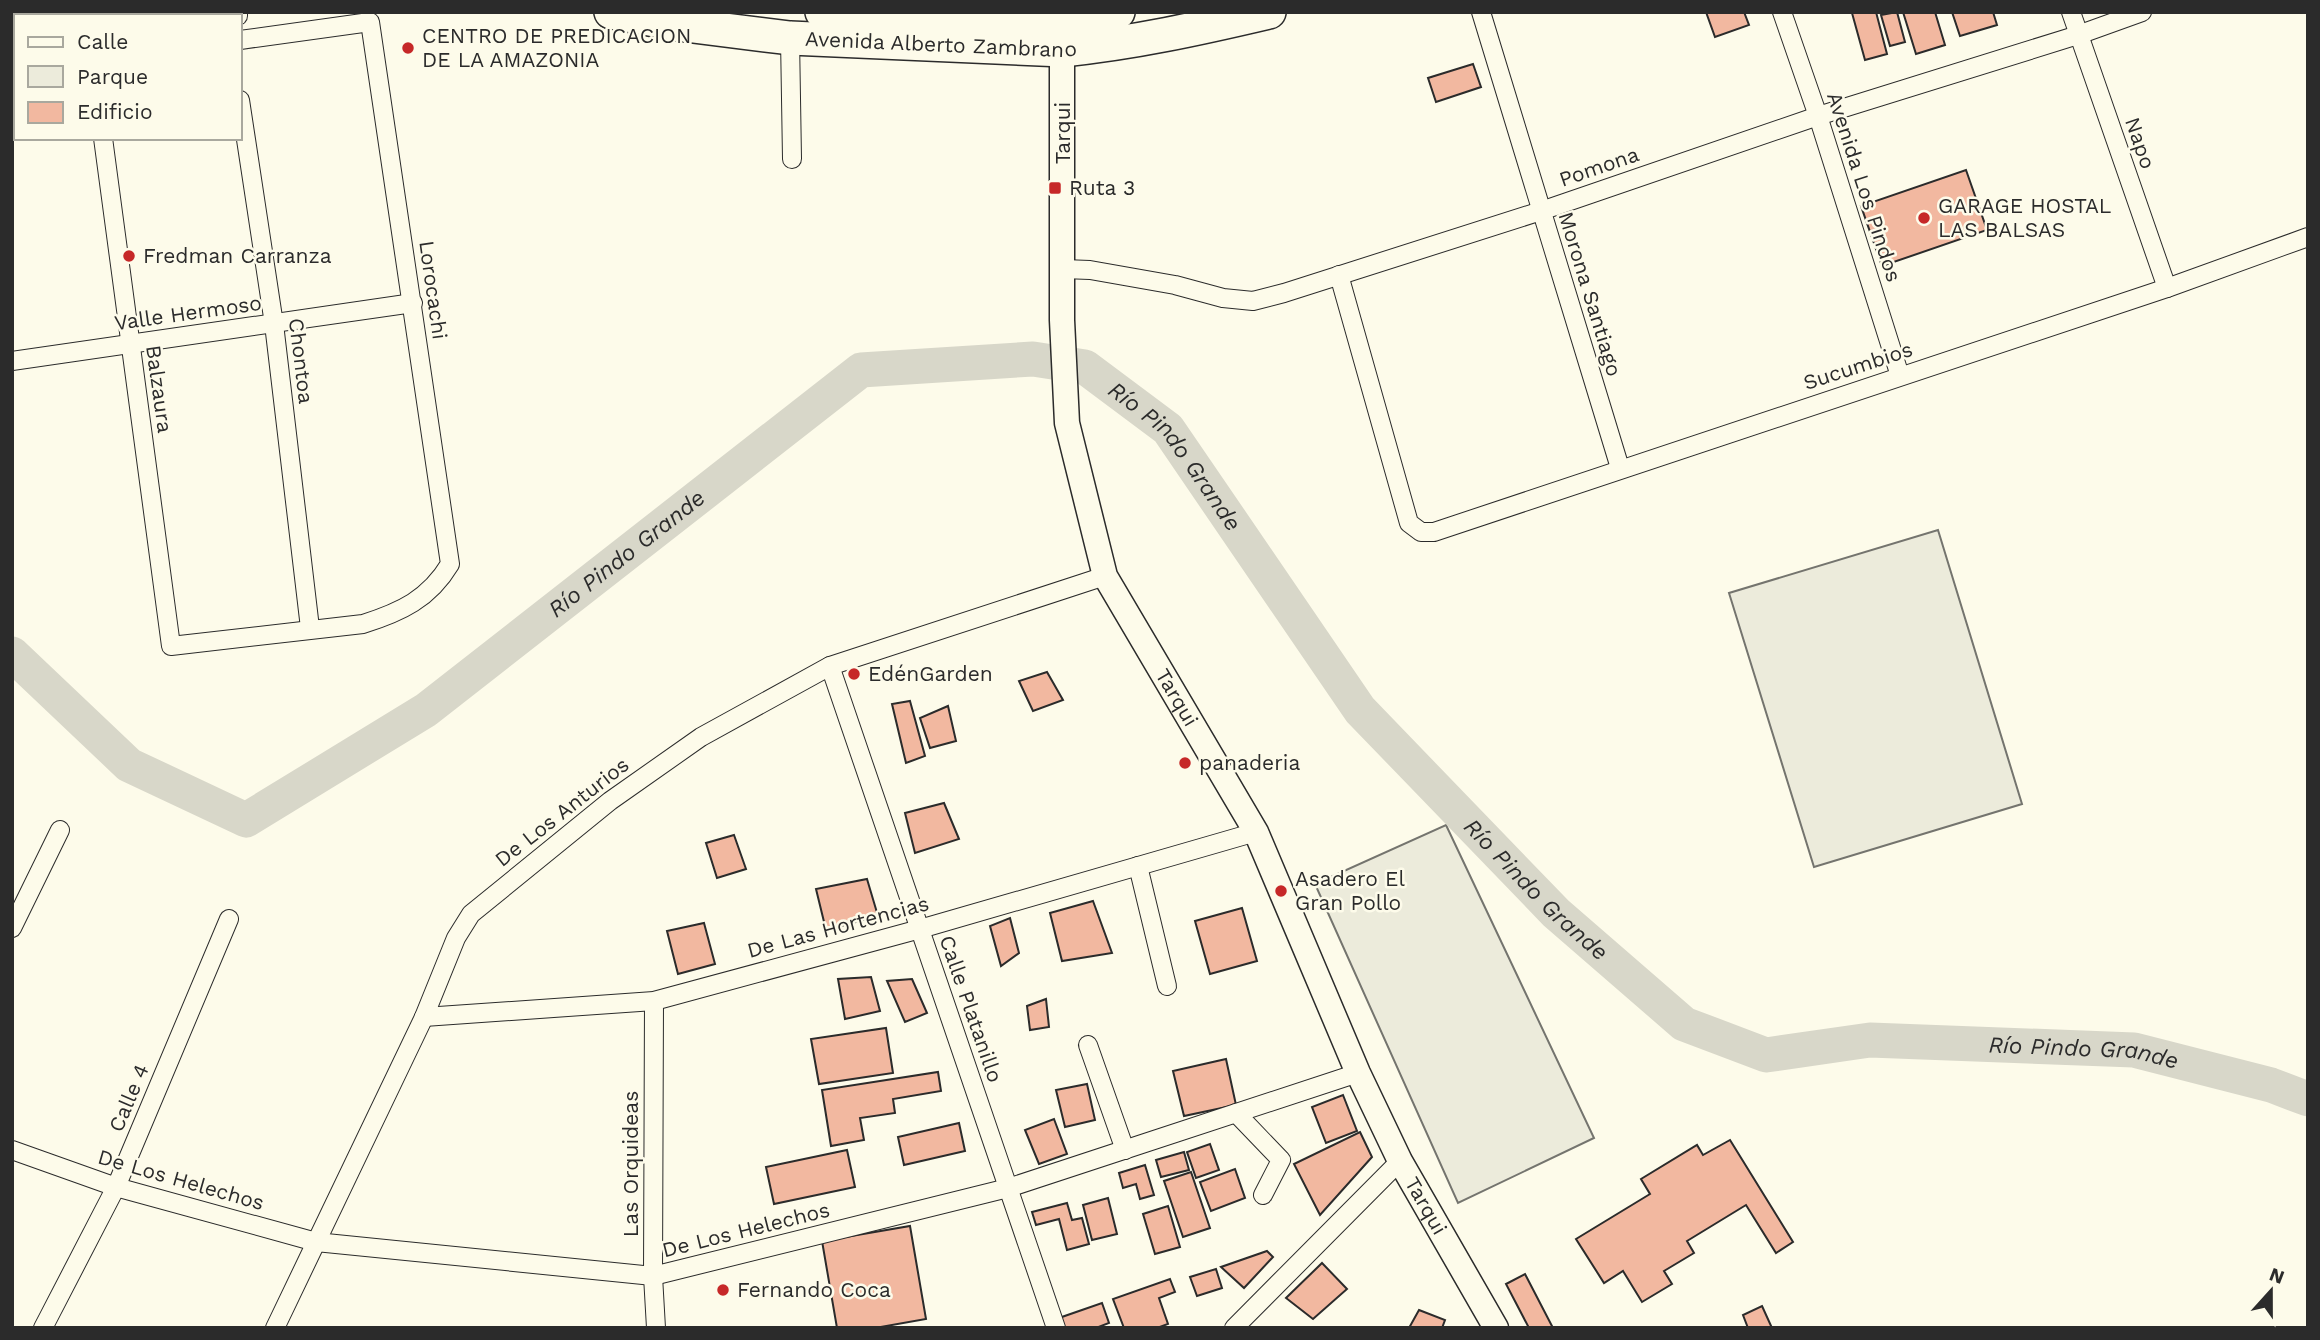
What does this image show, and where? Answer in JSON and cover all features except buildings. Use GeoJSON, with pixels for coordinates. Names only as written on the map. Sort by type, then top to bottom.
{"type":"FeatureCollection","features":[{"type":"Feature","properties":{"kind":"highway","name":"Avenida Alberto Zambrano"},"geometry":{"type":"LineString","coordinates":[[611,12],[677,24],[789,38],[1062,28],[1118,12]]}},
{"type":"Feature","properties":{"kind":"highway","name":"Avenida Alberto Zambrano"},"geometry":{"type":"LineString","coordinates":[[822,12],[1062,28],[1099,46],[1269,12]]}},
{"type":"Feature","properties":{"kind":"street","name":"Morona Santiago"},"geometry":{"type":"LineString","coordinates":[[1481,12],[1620,468]]}},
{"type":"Feature","properties":{"kind":"street","name":"Avenida Los Pindos"},"geometry":{"type":"LineString","coordinates":[[1782,12],[1818,116],[1900,376]]}},
{"type":"Feature","properties":{"kind":"street","name":"Napo"},"geometry":{"type":"LineString","coordinates":[[2071,12],[2166,288]]}},
{"type":"Feature","properties":{"kind":"street","name":"Pomona"},"geometry":{"type":"LineString","coordinates":[[1063,269],[1119,274],[1223,298],[1254,301],[1541,211],[1818,116],[2078,35],[2142,12]]}},
{"type":"Feature","properties":{"kind":"street","name":"Lorocachi"},"geometry":{"type":"LineString","coordinates":[[242,40],[370,22],[450,564],[428,594],[387,617],[363,624],[310,628]]}},
{"type":"Feature","properties":{"kind":"street","name":"Tarqui"},"geometry":{"type":"LineString","coordinates":[[1062,28],[1062,320],[1067,423],[1105,576],[1256,832],[1358,1073],[1400,1161],[1496,1328]]}},
{"type":"Feature","properties":{"kind":"street"},"geometry":{"type":"LineString","coordinates":[[789,38],[792,159]]}},
{"type":"Feature","properties":{"kind":"street","name":"Chontoa"},"geometry":{"type":"LineString","coordinates":[[242,113],[274,324],[310,628]]}},
{"type":"Feature","properties":{"kind":"street","name":"Balzaura"},"geometry":{"type":"LineString","coordinates":[[103,140],[172,646],[310,628]]}},
{"type":"Feature","properties":{"kind":"street","name":"Sucumbios"},"geometry":{"type":"LineString","coordinates":[[1339,275],[1409,523],[1421,533],[1434,532],[2166,288],[2308,237]]}},
{"type":"Feature","properties":{"kind":"street","name":"Valle Hermoso"},"geometry":{"type":"LineString","coordinates":[[12,361],[413,303]]}},
{"type":"Feature","properties":{"kind":"street","name":"De Los Anturios"},"geometry":{"type":"LineString","coordinates":[[275,1328],[424,1017],[456,938],[471,914],[610,801],[701,737],[830,666],[1105,576]]}},
{"type":"Feature","properties":{"kind":"street","name":"Calle Platanillo"},"geometry":{"type":"LineString","coordinates":[[830,666],[1056,1328]]}},
{"type":"Feature","properties":{"kind":"street"},"geometry":{"type":"LineString","coordinates":[[12,928],[60,830]]}},
{"type":"Feature","properties":{"kind":"street","name":"De Las Hortencias"},"geometry":{"type":"LineString","coordinates":[[424,1017],[654,1000],[920,929],[1256,832]]}},
{"type":"Feature","properties":{"kind":"street"},"geometry":{"type":"LineString","coordinates":[[1138,866],[1167,986]]}},
{"type":"Feature","properties":{"kind":"street","name":"Calle 4"},"geometry":{"type":"LineString","coordinates":[[43,1328],[116,1187],[229,919]]}},
{"type":"Feature","properties":{"kind":"street","name":"Las Orquideas"},"geometry":{"type":"LineString","coordinates":[[654,1000],[653,1276],[656,1328]]}},
{"type":"Feature","properties":{"kind":"street"},"geometry":{"type":"LineString","coordinates":[[1088,1045],[1125,1150]]}},
{"type":"Feature","properties":{"kind":"street","name":"De Los Helechos"},"geometry":{"type":"LineString","coordinates":[[12,1150],[116,1187],[316,1242],[653,1276],[1008,1188],[1358,1073]]}},
{"type":"Feature","properties":{"kind":"street"},"geometry":{"type":"LineString","coordinates":[[1236,1113],[1281,1160],[1263,1195]]}},
{"type":"Feature","properties":{"kind":"street"},"geometry":{"type":"LineString","coordinates":[[1234,1328],[1400,1161]]}},
{"type":"Feature","properties":{"kind":"green space"},"geometry":{"type":"Polygon","coordinates":[[[1938,530],[2022,804],[1814,867],[1729,593],[1938,530]]]}},
{"type":"Feature","properties":{"kind":"green space"},"geometry":{"type":"Polygon","coordinates":[[[1446,825],[1594,1138],[1458,1203],[1315,884],[1446,825]]]}},
{"type":"Feature","properties":{"kind":"waterway","name":"Río Pindo Grande"},"geometry":{"type":"LineString","coordinates":[[12,654],[129,765],[246,820],[426,710],[861,370],[1033,359],[1085,367],[1168,429],[1360,710],[1556,913],[1684,1024],[1766,1055],[1870,1040],[2134,1050],[2271,1085],[2308,1099]]}},
{"type":"Feature","properties":{"kind":"place","name":"CENTRO DE PREDICACION DE LA AMAZONIA"},"geometry":{"type":"Point","coordinates":[408,48]}},
{"type":"Feature","properties":{"kind":"place","name":"Ruta 3"},"geometry":{"type":"Point","coordinates":[1055,188]}},
{"type":"Feature","properties":{"kind":"place","name":"GARAGE HOSTAL LAS BALSAS"},"geometry":{"type":"Point","coordinates":[1924,218]}},
{"type":"Feature","properties":{"kind":"place","name":"Fredman Carranza"},"geometry":{"type":"Point","coordinates":[129,256]}},
{"type":"Feature","properties":{"kind":"place","name":"EdénGarden"},"geometry":{"type":"Point","coordinates":[854,674]}},
{"type":"Feature","properties":{"kind":"place","name":"panaderia"},"geometry":{"type":"Point","coordinates":[1185,763]}},
{"type":"Feature","properties":{"kind":"place","name":"Asadero El Gran Pollo"},"geometry":{"type":"Point","coordinates":[1281,891]}},
{"type":"Feature","properties":{"kind":"place","name":"Fernando Coca"},"geometry":{"type":"Point","coordinates":[723,1290]}}]}
